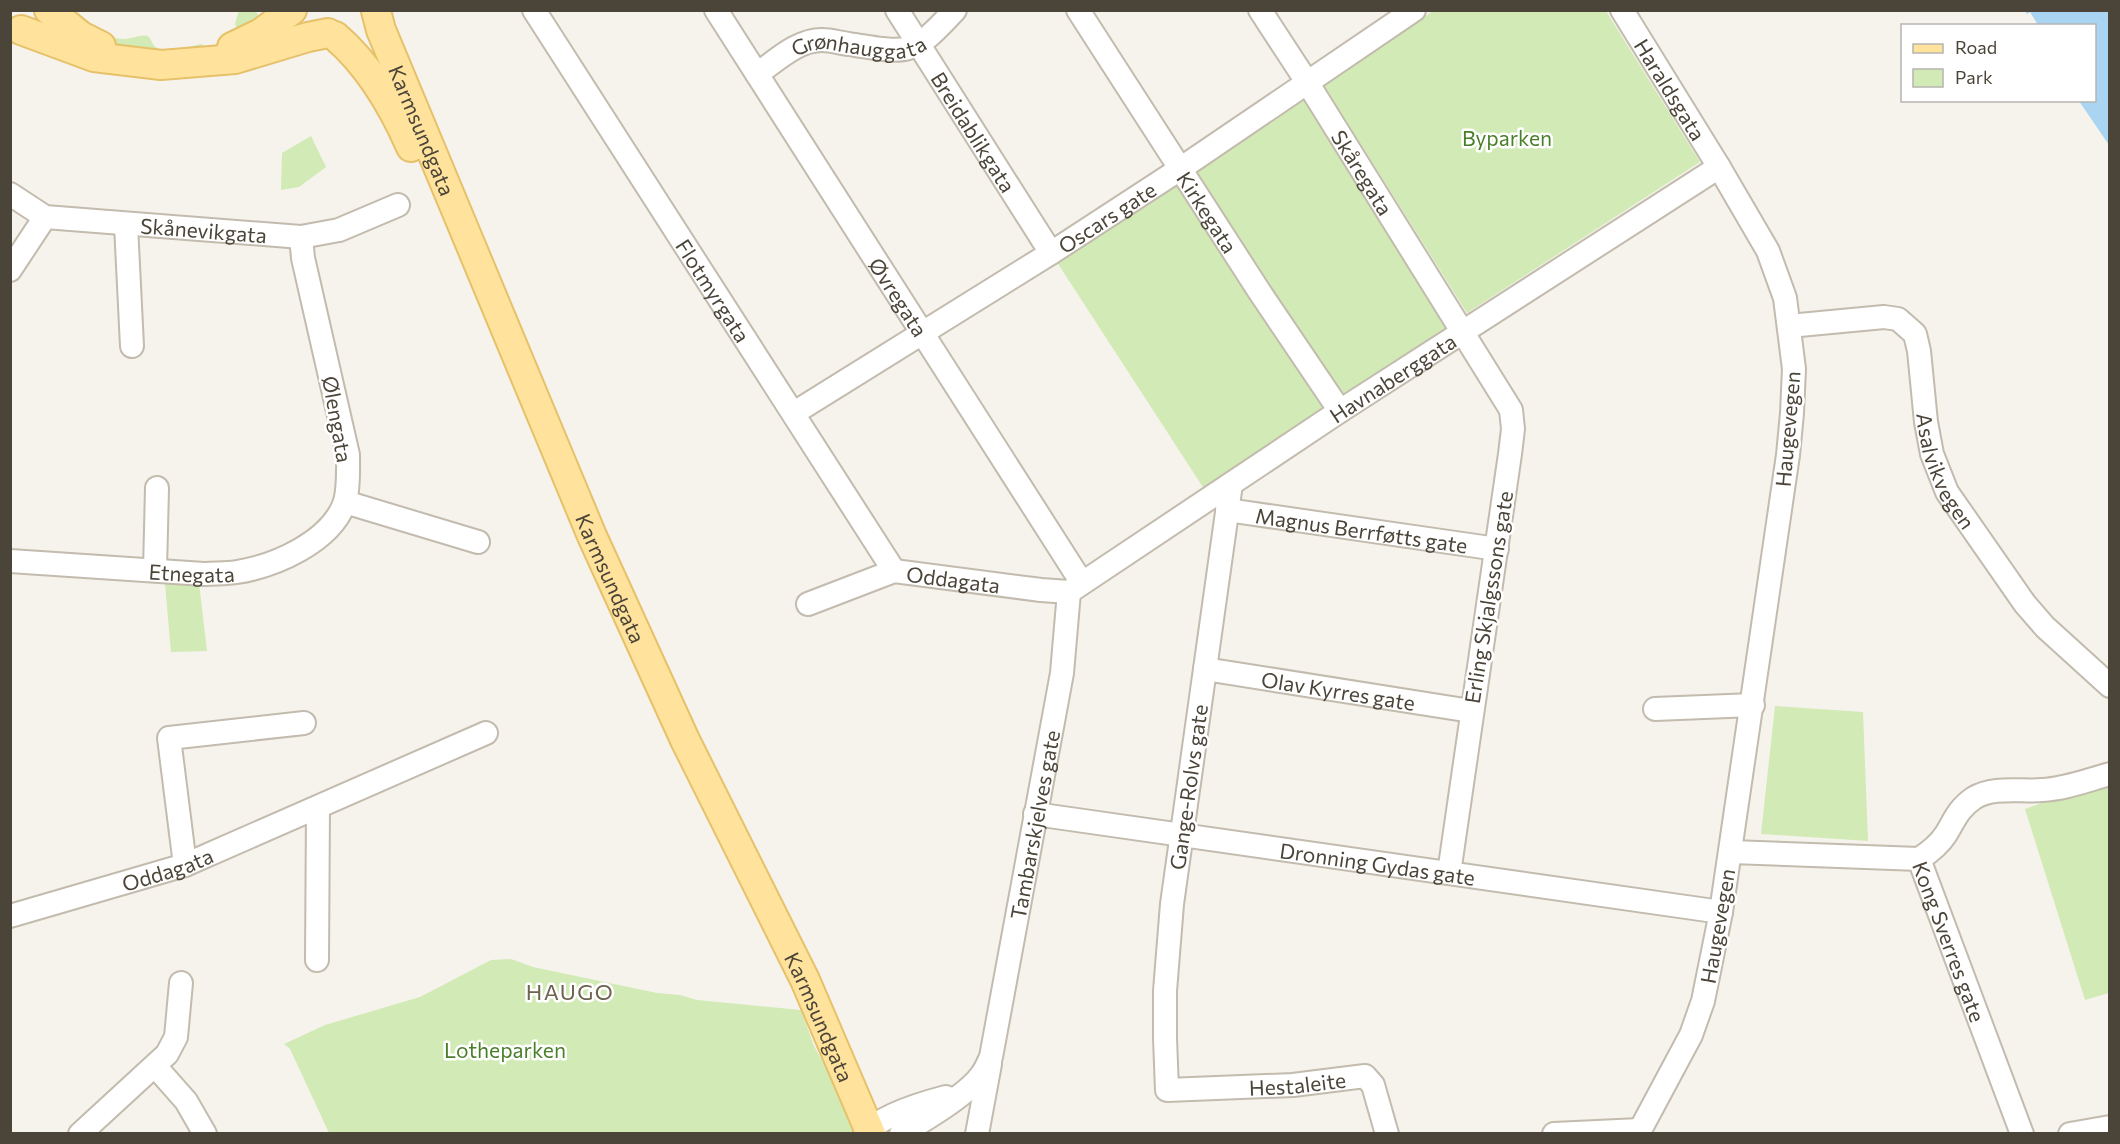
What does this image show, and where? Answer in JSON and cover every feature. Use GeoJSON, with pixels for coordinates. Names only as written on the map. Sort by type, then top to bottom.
{"type":"FeatureCollection","features":[{"type":"Feature","properties":{"kind":"main road"},"geometry":{"type":"LineString","coordinates":[[49,10],[81,36],[101,45],[120,59]]}},
{"type":"Feature","properties":{"kind":"main road"},"geometry":{"type":"LineString","coordinates":[[213,60],[230,48],[261,33],[292,10]]}},
{"type":"Feature","properties":{"kind":"main road","name":"Karmsundgata"},"geometry":{"type":"LineString","coordinates":[[307,10],[314,24],[352,50],[374,78],[409,141],[599,585],[674,749],[786,979],[864,1132]]}},
{"type":"Feature","properties":{"kind":"main road"},"geometry":{"type":"LineString","coordinates":[[19,26],[94,57],[161,65],[235,59],[308,37],[346,36],[364,28],[376,11]]}},
{"type":"Feature","properties":{"kind":"main road","name":"Karmsundgata"},"geometry":{"type":"LineString","coordinates":[[376,11],[381,30],[468,242],[592,536],[685,740],[805,980],[864,1132]]}},
{"type":"Feature","properties":{"kind":"street","name":"Flotmyrgata"},"geometry":{"type":"LineString","coordinates":[[534,10],[894,571]]}},
{"type":"Feature","properties":{"kind":"street","name":"Øvregata"},"geometry":{"type":"LineString","coordinates":[[716,10],[922,332],[1076,587]]}},
{"type":"Feature","properties":{"kind":"street","name":"Breidablikgata"},"geometry":{"type":"LineString","coordinates":[[897,10],[1051,253]]}},
{"type":"Feature","properties":{"kind":"street","name":"Grønhauggata"},"geometry":{"type":"LineString","coordinates":[[757,74],[800,44],[821,40],[892,51],[906,50],[920,45],[955,10]]}},
{"type":"Feature","properties":{"kind":"street","name":"Kirkegata"},"geometry":{"type":"LineString","coordinates":[[1078,10],[1259,291],[1340,411]]}},
{"type":"Feature","properties":{"kind":"street","name":"Skåregata"},"geometry":{"type":"LineString","coordinates":[[1260,10],[1464,333]]}},
{"type":"Feature","properties":{"kind":"street","name":"Oscars gate"},"geometry":{"type":"LineString","coordinates":[[794,413],[1051,253],[1180,169],[1414,10]]}},
{"type":"Feature","properties":{"kind":"street","name":"Haraldsgata"},"geometry":{"type":"LineString","coordinates":[[1622,10],[1719,167]]}},
{"type":"Feature","properties":{"kind":"street","name":"Haugevegen"},"geometry":{"type":"LineString","coordinates":[[1639,1132],[1691,1035],[1703,1001],[1731,852],[1792,413],[1794,369],[1785,297],[1768,251],[1719,167]]}},
{"type":"Feature","properties":{"kind":"street","name":"Havnaberggata"},"geometry":{"type":"LineString","coordinates":[[1076,587],[1340,411],[1719,167]]}},
{"type":"Feature","properties":{"kind":"street","name":"Skånevikgata"},"geometry":{"type":"LineString","coordinates":[[10,194],[45,217],[301,237],[339,230],[398,205]]}},
{"type":"Feature","properties":{"kind":"street"},"geometry":{"type":"LineString","coordinates":[[10,270],[45,217]]}},
{"type":"Feature","properties":{"kind":"street"},"geometry":{"type":"LineString","coordinates":[[126,225],[132,346]]}},
{"type":"Feature","properties":{"kind":"street","name":"Ølengata"},"geometry":{"type":"LineString","coordinates":[[301,237],[303,258],[348,456],[345,502]]}},
{"type":"Feature","properties":{"kind":"street","name":"Asalvikvegen"},"geometry":{"type":"LineString","coordinates":[[1789,326],[1884,317],[1898,319],[1915,334],[1919,351],[1924,412],[1932,454],[1947,492],[2025,604],[2045,627],[2109,686]]}},
{"type":"Feature","properties":{"kind":"street","name":"Erling Skjalgssons gate"},"geometry":{"type":"LineString","coordinates":[[1449,873],[1513,429],[1512,410],[1464,333]]}},
{"type":"Feature","properties":{"kind":"street","name":"Gange-Rolvs gate"},"geometry":{"type":"LineString","coordinates":[[1167,1090],[1165,991],[1172,904],[1231,484]]}},
{"type":"Feature","properties":{"kind":"street"},"geometry":{"type":"LineString","coordinates":[[156,570],[157,488]]}},
{"type":"Feature","properties":{"kind":"street"},"geometry":{"type":"LineString","coordinates":[[345,502],[478,542]]}},
{"type":"Feature","properties":{"kind":"street","name":"Etnegata"},"geometry":{"type":"LineString","coordinates":[[10,561],[204,574],[234,573],[263,567],[288,556],[315,539],[332,523],[345,502]]}},
{"type":"Feature","properties":{"kind":"street","name":"Magnus Berrføtts gate"},"geometry":{"type":"LineString","coordinates":[[1227,510],[1497,549]]}},
{"type":"Feature","properties":{"kind":"street","name":"Oddagata"},"geometry":{"type":"LineString","coordinates":[[808,604],[894,571],[1041,590],[1076,587]]}},
{"type":"Feature","properties":{"kind":"street","name":"Tambarskjelves gate"},"geometry":{"type":"LineString","coordinates":[[977,1134],[1076,587]]}},
{"type":"Feature","properties":{"kind":"street","name":"Olav Kyrres gate"},"geometry":{"type":"LineString","coordinates":[[1205,669],[1471,711]]}},
{"type":"Feature","properties":{"kind":"street"},"geometry":{"type":"LineString","coordinates":[[1654,709],[1753,705]]}},
{"type":"Feature","properties":{"kind":"street"},"geometry":{"type":"LineString","coordinates":[[185,865],[169,738],[304,723]]}},
{"type":"Feature","properties":{"kind":"street","name":"Oddagata"},"geometry":{"type":"LineString","coordinates":[[10,916],[185,865],[486,733]]}},
{"type":"Feature","properties":{"kind":"street"},"geometry":{"type":"LineString","coordinates":[[1919,859],[1932,851],[1963,806],[1977,796],[1992,792],[2052,789],[2109,774]]}},
{"type":"Feature","properties":{"kind":"street"},"geometry":{"type":"LineString","coordinates":[[317,960],[318,808]]}},
{"type":"Feature","properties":{"kind":"street","name":"Dronning Gydas gate"},"geometry":{"type":"LineString","coordinates":[[1035,814],[1721,912]]}},
{"type":"Feature","properties":{"kind":"street","name":"Kong Sverres gate"},"geometry":{"type":"LineString","coordinates":[[1731,852],[1919,859],[2022,1134]]}},
{"type":"Feature","properties":{"kind":"street"},"geometry":{"type":"LineString","coordinates":[[81,1134],[167,1054],[176,1037],[181,983]]}},
{"type":"Feature","properties":{"kind":"street","name":"Tambarskjelves gate"},"geometry":{"type":"LineString","coordinates":[[902,1134],[931,1116],[982,1076],[991,1057]]}},
{"type":"Feature","properties":{"kind":"street"},"geometry":{"type":"LineString","coordinates":[[155,1066],[186,1101],[205,1134]]}},
{"type":"Feature","properties":{"kind":"street","name":"Hestaleite"},"geometry":{"type":"LineString","coordinates":[[1167,1090],[1293,1085],[1365,1076],[1373,1085],[1388,1134]]}},
{"type":"Feature","properties":{"kind":"street","name":"Tambarskjelves gate"},"geometry":{"type":"LineString","coordinates":[[864,1132],[888,1117],[929,1101],[959,1095]]}},
{"type":"Feature","properties":{"kind":"street"},"geometry":{"type":"LineString","coordinates":[[2070,1134],[2109,1127]]}},
{"type":"Feature","properties":{"kind":"street"},"geometry":{"type":"LineString","coordinates":[[1554,1134],[1639,1132]]}},
{"type":"Feature","properties":{"kind":"green space"},"geometry":{"type":"Polygon","coordinates":[[[239,10],[256,11],[259,18],[238,31],[235,24],[239,10]]]}},
{"type":"Feature","properties":{"kind":"green space","name":"Byparken"},"geometry":{"type":"Polygon","coordinates":[[[1433,11],[1606,11],[1700,162],[1467,313],[1323,84],[1433,11]]]}},
{"type":"Feature","properties":{"kind":"green space"},"geometry":{"type":"Polygon","coordinates":[[[80,19],[112,37],[127,39],[148,36],[156,47],[162,49],[202,44],[205,48],[171,53],[136,51],[114,44],[80,19]]]}},
{"type":"Feature","properties":{"kind":"green space"},"geometry":{"type":"Polygon","coordinates":[[[1307,82],[1465,333],[1210,498],[1051,253],[1307,82]]]}},
{"type":"Feature","properties":{"kind":"green space"},"geometry":{"type":"Polygon","coordinates":[[[311,136],[326,167],[299,187],[281,190],[282,153],[311,136]]]}},
{"type":"Feature","properties":{"kind":"green space"},"geometry":{"type":"Polygon","coordinates":[[[199,583],[207,651],[171,652],[165,584],[199,583]]]}},
{"type":"Feature","properties":{"kind":"green space"},"geometry":{"type":"Polygon","coordinates":[[[1775,706],[1863,712],[1868,841],[1761,834],[1775,706]]]}},
{"type":"Feature","properties":{"kind":"green space"},"geometry":{"type":"Polygon","coordinates":[[[2109,779],[2109,993],[2085,1000],[2025,809],[2109,779]]]}},
{"type":"Feature","properties":{"kind":"green space","name":"Lotheparken"},"geometry":{"type":"Polygon","coordinates":[[[511,959],[533,967],[657,993],[680,995],[697,1000],[801,1010],[814,1046],[847,1106],[855,1133],[329,1133],[290,1049],[284,1044],[325,1025],[420,997],[491,960],[511,959]]]}},
{"type":"Feature","properties":{"kind":"water"},"geometry":{"type":"Polygon","coordinates":[[[2025,11],[2109,11],[2109,145],[2080,102],[2096,102],[2096,24],[2037,24],[2030,12],[2027,14],[2025,11]]]}},
{"type":"Feature","properties":{"kind":"district","name":"HAUGO"},"geometry":{"type":"Point","coordinates":[570,991]}}]}
